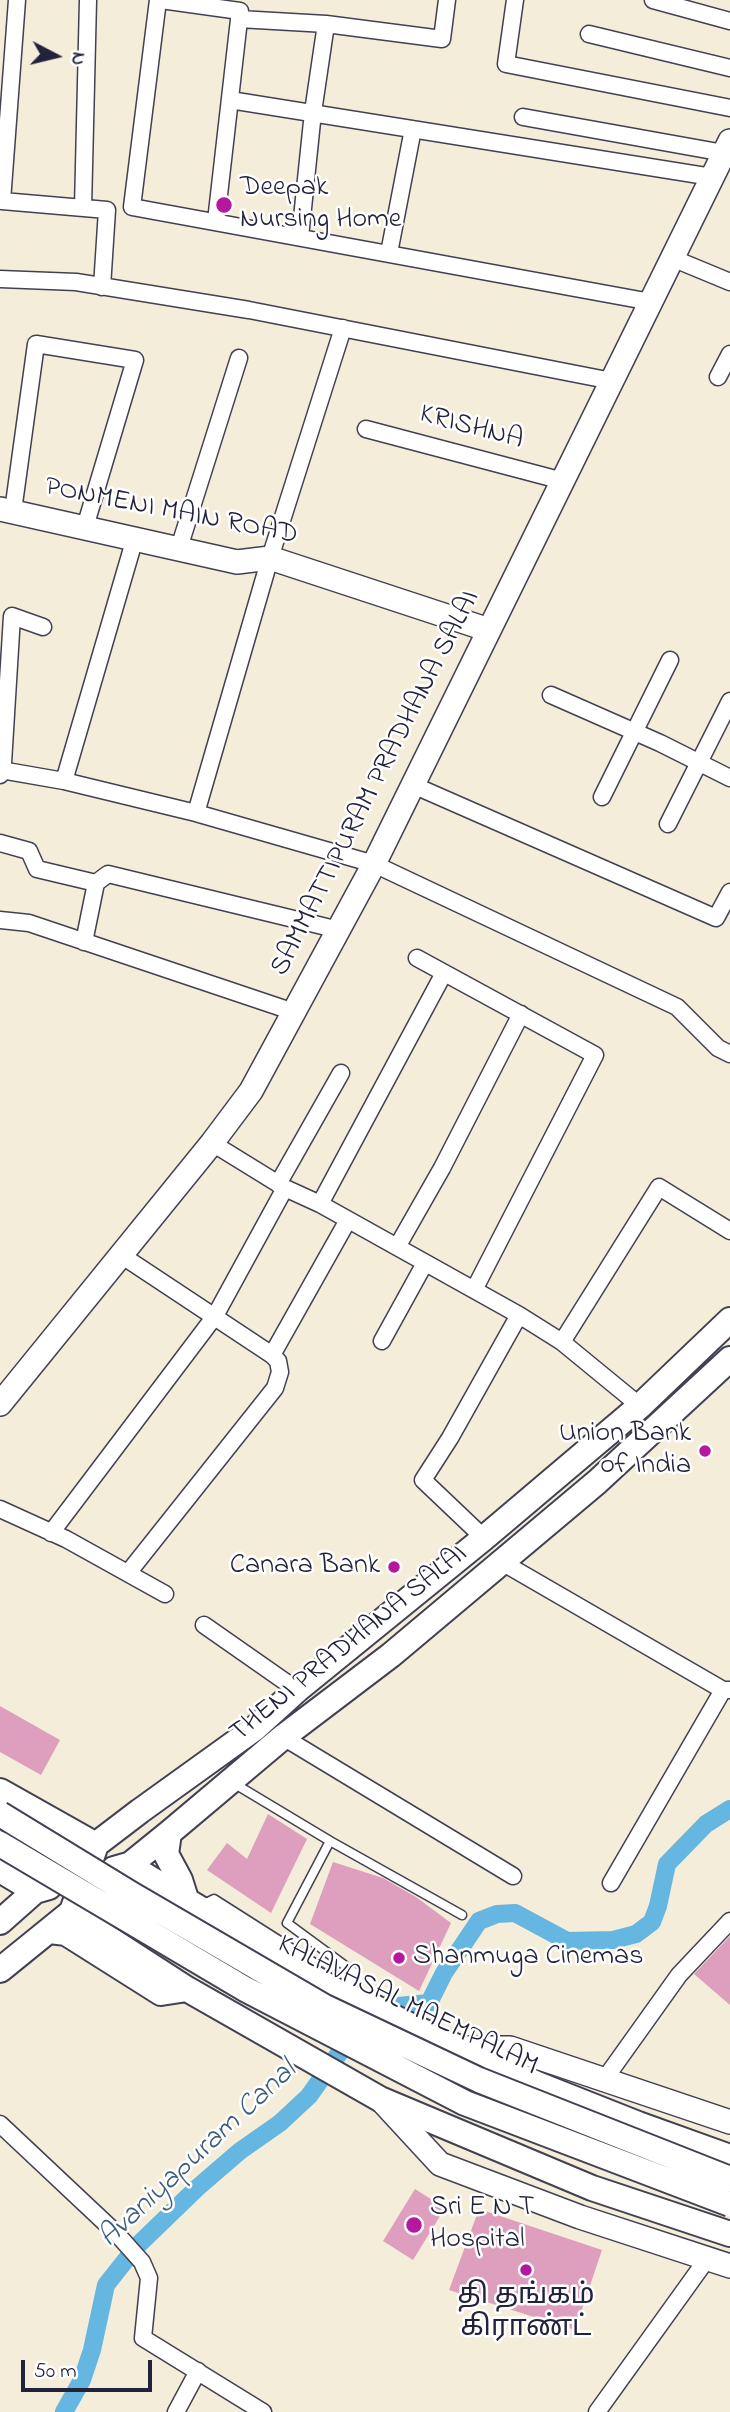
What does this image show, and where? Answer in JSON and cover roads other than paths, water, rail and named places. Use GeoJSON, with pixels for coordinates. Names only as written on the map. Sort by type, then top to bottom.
{"type":"FeatureCollection","features":[{"type":"Feature","properties":{"kind":"main road","name":"THENI PRADHANA SALAI"},"geometry":{"type":"LineString","coordinates":[[0,1922],[35,1891],[140,1811],[254,1729],[297,1690],[484,1538],[640,1406],[730,1320]]}},
{"type":"Feature","properties":{"kind":"main road","name":"THENI PRADHANA SALAI"},"geometry":{"type":"LineString","coordinates":[[0,1970],[283,1737],[391,1655],[597,1482],[730,1359]]}},
{"type":"Feature","properties":{"kind":"main road"},"geometry":{"type":"LineString","coordinates":[[0,1775],[57,1810],[84,1823],[115,1821],[140,1811]]}},
{"type":"Feature","properties":{"kind":"main road"},"geometry":{"type":"LineString","coordinates":[[0,1791],[96,1845],[71,1914],[187,1989],[380,2099],[592,2188],[730,2234]]}},
{"type":"Feature","properties":{"kind":"main road","name":"KALAVASAL MAEMPALAM"},"geometry":{"type":"LineString","coordinates":[[0,1814],[325,2007],[480,2080],[730,2179]]}},
{"type":"Feature","properties":{"kind":"main road"},"geometry":{"type":"LineString","coordinates":[[169,1833],[166,1854],[192,1905]]}},
{"type":"Feature","properties":{"kind":"main road","name":"KALAVASAL MAEMPALAM"},"geometry":{"type":"LineString","coordinates":[[0,1844],[245,1989],[465,2104],[730,2204]]}},
{"type":"Feature","properties":{"kind":"main road"},"geometry":{"type":"LineString","coordinates":[[0,1870],[35,1891],[128,1865],[341,1994],[537,2084],[730,2157]]}},
{"type":"Feature","properties":{"kind":"main road"},"geometry":{"type":"LineString","coordinates":[[50,1931],[66,1933],[161,1993],[187,1989]]}},
{"type":"Feature","properties":{"kind":"street"},"geometry":{"type":"LineString","coordinates":[[18,0],[1,201],[107,210],[102,287]]}},
{"type":"Feature","properties":{"kind":"street"},"geometry":{"type":"LineString","coordinates":[[83,208],[88,0]]}},
{"type":"Feature","properties":{"kind":"street"},"geometry":{"type":"LineString","coordinates":[[216,221],[240,11],[159,0],[132,207],[651,302]]}},
{"type":"Feature","properties":{"kind":"street"},"geometry":{"type":"LineString","coordinates":[[239,19],[326,24],[442,39],[447,0]]}},
{"type":"Feature","properties":{"kind":"street"},"geometry":{"type":"LineString","coordinates":[[515,0],[506,64],[730,108]]}},
{"type":"Feature","properties":{"kind":"street"},"geometry":{"type":"LineString","coordinates":[[653,0],[730,21]]}},
{"type":"Feature","properties":{"kind":"street"},"geometry":{"type":"LineString","coordinates":[[300,237],[313,112],[326,24]]}},
{"type":"Feature","properties":{"kind":"street"},"geometry":{"type":"LineString","coordinates":[[589,34],[730,68]]}},
{"type":"Feature","properties":{"kind":"street"},"geometry":{"type":"LineString","coordinates":[[230,100],[712,177]]}},
{"type":"Feature","properties":{"kind":"street"},"geometry":{"type":"LineString","coordinates":[[523,117],[727,147]]}},
{"type":"Feature","properties":{"kind":"street"},"geometry":{"type":"LineString","coordinates":[[388,253],[413,129]]}},
{"type":"Feature","properties":{"kind":"street","name":"SAMMATTIPURAM PRADHANA SALAI"},"geometry":{"type":"LineString","coordinates":[[0,1404],[212,1143],[251,1091],[374,864],[727,147]]}},
{"type":"Feature","properties":{"kind":"street"},"geometry":{"type":"LineString","coordinates":[[672,258],[730,282]]}},
{"type":"Feature","properties":{"kind":"street"},"geometry":{"type":"LineString","coordinates":[[0,279],[76,282],[249,310],[612,381]]}},
{"type":"Feature","properties":{"kind":"street"},"geometry":{"type":"LineString","coordinates":[[196,813],[270,558],[343,328]]}},
{"type":"Feature","properties":{"kind":"street"},"geometry":{"type":"LineString","coordinates":[[6,510],[36,344],[135,360],[85,527]]}},
{"type":"Feature","properties":{"kind":"street"},"geometry":{"type":"LineString","coordinates":[[718,377],[730,354]]}},
{"type":"Feature","properties":{"kind":"street"},"geometry":{"type":"LineString","coordinates":[[179,548],[239,358]]}},
{"type":"Feature","properties":{"kind":"street","name":"KRISHNA"},"geometry":{"type":"LineString","coordinates":[[366,429],[563,481]]}},
{"type":"Feature","properties":{"kind":"street","name":"PONMENI MAIN ROAD"},"geometry":{"type":"LineString","coordinates":[[6,510],[237,562],[270,558],[489,630]]}},
{"type":"Feature","properties":{"kind":"street"},"geometry":{"type":"LineString","coordinates":[[64,781],[135,538]]}},
{"type":"Feature","properties":{"kind":"street"},"geometry":{"type":"LineString","coordinates":[[43,627],[12,616],[1,773],[64,781],[196,813],[374,864],[677,1007],[718,1048],[730,1054]]}},
{"type":"Feature","properties":{"kind":"street"},"geometry":{"type":"LineString","coordinates":[[602,797],[670,660]]}},
{"type":"Feature","properties":{"kind":"street"},"geometry":{"type":"LineString","coordinates":[[551,695],[634,731],[730,779]]}},
{"type":"Feature","properties":{"kind":"street"},"geometry":{"type":"LineString","coordinates":[[668,824],[730,701]]}},
{"type":"Feature","properties":{"kind":"street"},"geometry":{"type":"LineString","coordinates":[[413,785],[723,922],[730,892]]}},
{"type":"Feature","properties":{"kind":"street"},"geometry":{"type":"LineString","coordinates":[[0,843],[29,851],[37,869],[96,883]]}},
{"type":"Feature","properties":{"kind":"street"},"geometry":{"type":"LineString","coordinates":[[85,942],[96,883],[108,874],[339,930]]}},
{"type":"Feature","properties":{"kind":"street"},"geometry":{"type":"LineString","coordinates":[[0,920],[29,923],[294,1012]]}},
{"type":"Feature","properties":{"kind":"street"},"geometry":{"type":"LineString","coordinates":[[417,958],[596,1055],[474,1290]]}},
{"type":"Feature","properties":{"kind":"street"},"geometry":{"type":"LineString","coordinates":[[320,1204],[444,973]]}},
{"type":"Feature","properties":{"kind":"street"},"geometry":{"type":"LineString","coordinates":[[397,1247],[442,1168],[521,1014]]}},
{"type":"Feature","properties":{"kind":"street"},"geometry":{"type":"LineString","coordinates":[[51,1533],[215,1316],[341,1073]]}},
{"type":"Feature","properties":{"kind":"street"},"geometry":{"type":"LineString","coordinates":[[212,1143],[282,1186],[320,1204],[519,1315],[562,1342],[640,1406]]}},
{"type":"Feature","properties":{"kind":"street"},"geometry":{"type":"LineString","coordinates":[[562,1342],[659,1187],[730,1231]]}},
{"type":"Feature","properties":{"kind":"street"},"geometry":{"type":"LineString","coordinates":[[272,1355],[348,1220]]}},
{"type":"Feature","properties":{"kind":"street"},"geometry":{"type":"LineString","coordinates":[[121,1255],[272,1355],[278,1362],[280,1372],[275,1388],[128,1573]]}},
{"type":"Feature","properties":{"kind":"street"},"geometry":{"type":"LineString","coordinates":[[382,1341],[425,1263]]}},
{"type":"Feature","properties":{"kind":"street"},"geometry":{"type":"LineString","coordinates":[[484,1538],[424,1480],[519,1315]]}},
{"type":"Feature","properties":{"kind":"street"},"geometry":{"type":"LineString","coordinates":[[0,1509],[165,1594]]}},
{"type":"Feature","properties":{"kind":"street"},"geometry":{"type":"LineString","coordinates":[[500,1562],[726,1690],[611,1883]]}},
{"type":"Feature","properties":{"kind":"street"},"geometry":{"type":"LineString","coordinates":[[204,1625],[297,1690]]}},
{"type":"Feature","properties":{"kind":"street"},"geometry":{"type":"LineString","coordinates":[[283,1737],[513,1876]]}},
{"type":"Feature","properties":{"kind":"street"},"geometry":{"type":"LineString","coordinates":[[604,2080],[679,1975],[730,1921]]}},
{"type":"Feature","properties":{"kind":"street"},"geometry":{"type":"LineString","coordinates":[[459,2048],[510,2048],[730,2122]]}},
{"type":"Feature","properties":{"kind":"street"},"geometry":{"type":"LineString","coordinates":[[380,2099],[440,2164],[580,2217],[730,2266]]}},
{"type":"Feature","properties":{"kind":"street"},"geometry":{"type":"LineString","coordinates":[[0,2124],[126,2243],[142,2263],[149,2278],[143,2338],[263,2412]]}},
{"type":"Feature","properties":{"kind":"street"},"geometry":{"type":"LineString","coordinates":[[597,2412],[707,2259]]}},
{"type":"Feature","properties":{"kind":"street"},"geometry":{"type":"LineString","coordinates":[[176,2412],[198,2371]]}},
{"type":"Feature","properties":{"kind":"lane"},"geometry":{"type":"LineString","coordinates":[[229,1781],[462,1914]]}},
{"type":"Feature","properties":{"kind":"lane"},"geometry":{"type":"LineString","coordinates":[[330,1841],[287,1923],[355,1973],[341,1994]]}},
{"type":"Feature","properties":{"kind":"waterway","name":"Avaniyapuram Canal"},"geometry":{"type":"LineString","coordinates":[[378,2008],[429,2003],[444,1973],[479,1921],[497,1914],[515,1913],[567,1941],[613,1940],[636,1934],[652,1922],[667,1864],[706,1824],[730,1809]]}},
{"type":"Feature","properties":{"kind":"waterway","name":"Avaniyapuram Canal"},"geometry":{"type":"LineString","coordinates":[[64,2412],[82,2380],[92,2350],[106,2285],[137,2246],[197,2188],[240,2151],[280,2123],[309,2096],[352,2035]]}},
{"type":"Feature","properties":{"kind":"place","name":"Deepak Nursing Home"},"geometry":{"type":"Point","coordinates":[224,205]}},
{"type":"Feature","properties":{"kind":"place","name":"Union Bank of India"},"geometry":{"type":"Point","coordinates":[705,1451]}},
{"type":"Feature","properties":{"kind":"place","name":"Canara Bank"},"geometry":{"type":"Point","coordinates":[394,1567]}},
{"type":"Feature","properties":{"kind":"place","name":"Shanmuga Cinemas"},"geometry":{"type":"Point","coordinates":[399,1958]}},
{"type":"Feature","properties":{"kind":"place","name":"Sri E N T Hospital"},"geometry":{"type":"Point","coordinates":[414,2225]}},
{"type":"Feature","properties":{"kind":"place","name":"தி தங்கம் கிராண்ட்"},"geometry":{"type":"Point","coordinates":[526,2270]}}]}
